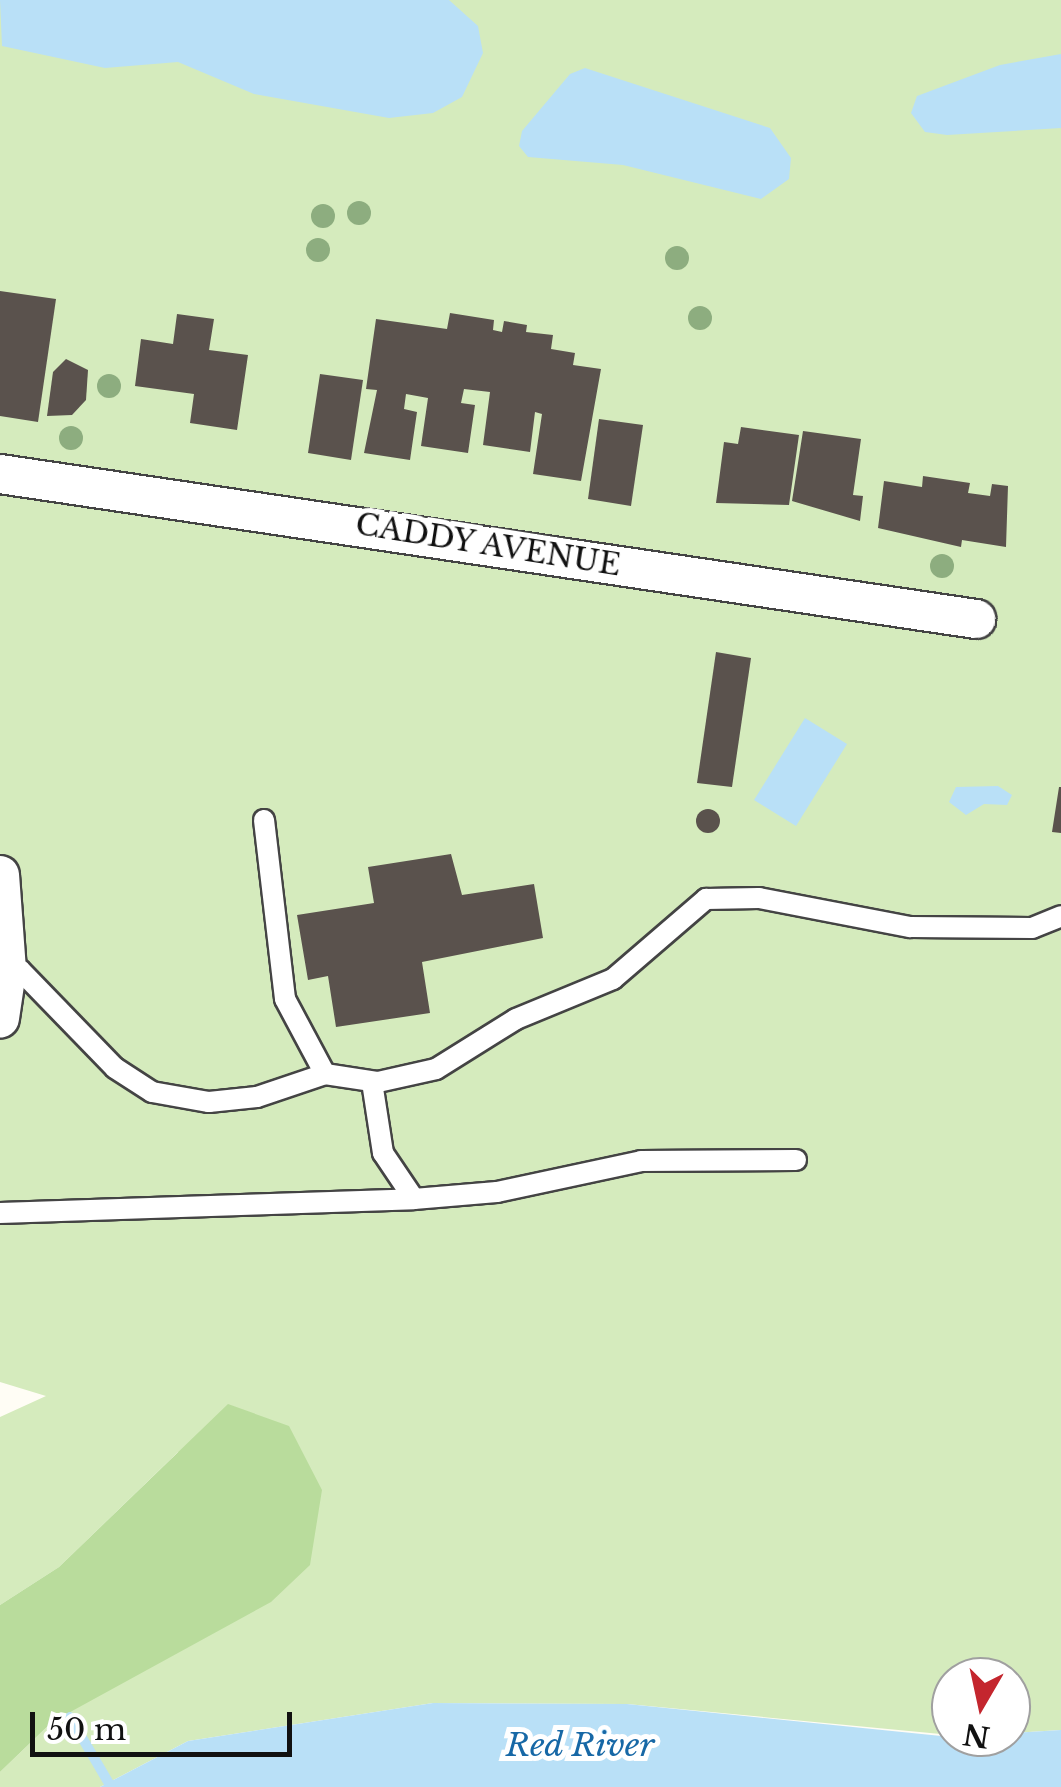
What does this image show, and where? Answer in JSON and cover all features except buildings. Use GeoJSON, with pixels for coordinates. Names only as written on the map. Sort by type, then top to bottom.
{"type":"FeatureCollection","features":[{"type":"Feature","properties":{"kind":"street","name":"CADDY AVENUE"},"geometry":{"type":"LineString","coordinates":[[0,474],[976,620]]}},
{"type":"Feature","properties":{"kind":"street"},"geometry":{"type":"LineString","coordinates":[[0,876],[0,1018]]}},
{"type":"Feature","properties":{"kind":"lane"},"geometry":{"type":"LineString","coordinates":[[264,820],[286,999],[325,1074]]}},
{"type":"Feature","properties":{"kind":"lane"},"geometry":{"type":"LineString","coordinates":[[3,962],[116,1068],[152,1092],[209,1102],[274,1092],[325,1074],[372,1082],[436,1068],[516,1019],[614,979],[706,899],[759,898],[910,927],[1032,928],[1061,916]]}},
{"type":"Feature","properties":{"kind":"lane"},"geometry":{"type":"LineString","coordinates":[[372,1082],[383,1153],[414,1198]]}},
{"type":"Feature","properties":{"kind":"lane"},"geometry":{"type":"LineString","coordinates":[[0,1213],[414,1198],[497,1192],[640,1160],[796,1160]]}},
{"type":"Feature","properties":{"kind":"green space"},"geometry":{"type":"Polygon","coordinates":[[[0,0],[1061,0],[1061,1730],[1031,1732],[1031,1657],[931,1657],[931,1733],[627,1704],[433,1703],[188,1741],[100,1787],[0,1787],[0,1772],[52,1722],[139,1669],[178,1452],[59,1567],[0,1605],[0,1417],[46,1396],[0,1382],[0,0]]]}},
{"type":"Feature","properties":{"kind":"green space"},"geometry":{"type":"Polygon","coordinates":[[[228,1404],[289,1426],[322,1490],[310,1565],[271,1602],[52,1722],[0,1772],[0,1605],[59,1567],[228,1404]]]}},
{"type":"Feature","properties":{"kind":"water"},"geometry":{"type":"Polygon","coordinates":[[[0,0],[449,0],[478,26],[483,53],[462,97],[433,113],[389,118],[254,94],[178,62],[105,68],[2,46],[0,0]]]}},
{"type":"Feature","properties":{"kind":"water"},"geometry":{"type":"Polygon","coordinates":[[[1061,54],[1061,128],[947,135],[925,132],[911,113],[917,96],[1000,65],[1061,54]]]}},
{"type":"Feature","properties":{"kind":"water"},"geometry":{"type":"Polygon","coordinates":[[[585,68],[770,128],[791,158],[789,179],[761,199],[623,165],[528,157],[519,146],[522,131],[570,74],[585,68]]]}},
{"type":"Feature","properties":{"kind":"water"},"geometry":{"type":"Polygon","coordinates":[[[805,718],[847,744],[796,826],[754,800],[805,718]]]}},
{"type":"Feature","properties":{"kind":"water"},"geometry":{"type":"Polygon","coordinates":[[[998,786],[1012,795],[1007,805],[984,804],[966,815],[949,802],[956,787],[998,786]]]}},
{"type":"Feature","properties":{"kind":"water","name":"Red River"},"geometry":{"type":"Polygon","coordinates":[[[433,1703],[627,1704],[931,1735],[931,1757],[1031,1757],[1031,1732],[1061,1730],[1061,1787],[100,1787],[188,1741],[433,1703]]]}},
{"type":"Feature","properties":{"kind":"waterway"},"geometry":{"type":"LineString","coordinates":[[70,1717],[111,1787]]}}]}
